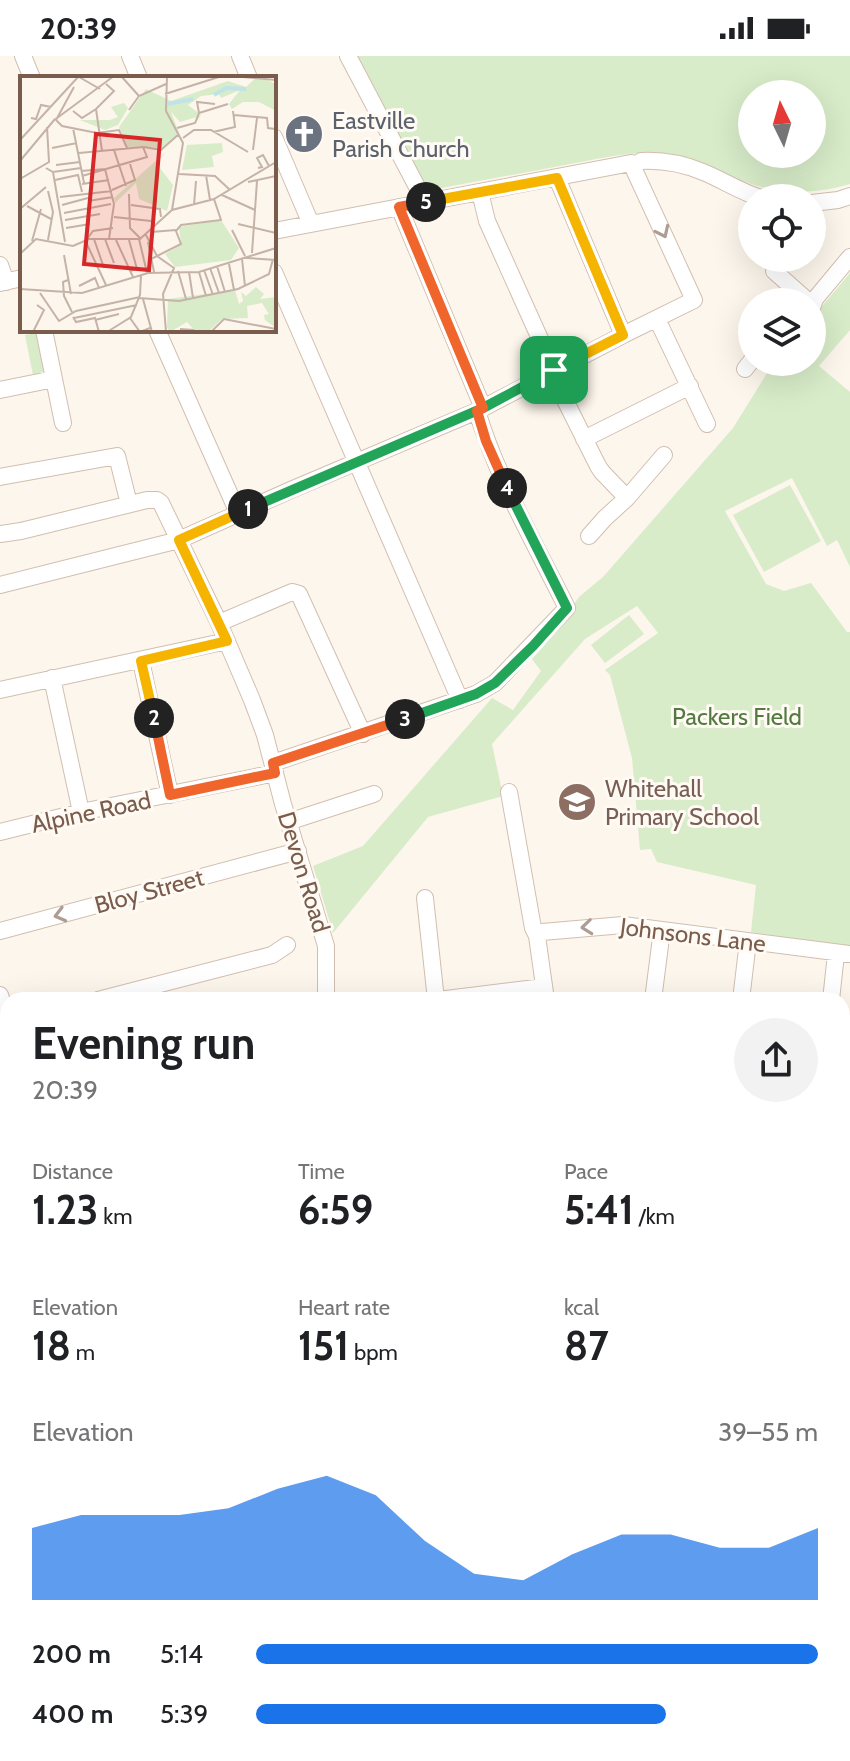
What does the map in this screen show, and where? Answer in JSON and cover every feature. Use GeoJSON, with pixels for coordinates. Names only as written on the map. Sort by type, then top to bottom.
{"type":"FeatureCollection","features":[{"type":"Feature","properties":{"kind":"street"},"geometry":{"type":"LineString","coordinates":[[23,56],[31,76]]}},
{"type":"Feature","properties":{"kind":"street"},"geometry":{"type":"LineString","coordinates":[[130,56],[138,76]]}},
{"type":"Feature","properties":{"kind":"street"},"geometry":{"type":"LineString","coordinates":[[240,56],[248,76]]}},
{"type":"Feature","properties":{"kind":"street"},"geometry":{"type":"LineString","coordinates":[[348,56],[425,202]]}},
{"type":"Feature","properties":{"kind":"street"},"geometry":{"type":"LineString","coordinates":[[276,142],[311,224]]}},
{"type":"Feature","properties":{"kind":"street"},"geometry":{"type":"LineString","coordinates":[[276,231],[636,162],[676,163],[704,172],[738,190]]}},
{"type":"Feature","properties":{"kind":"street"},"geometry":{"type":"LineString","coordinates":[[0,585],[179,540],[480,410],[694,300],[636,162]]}},
{"type":"Feature","properties":{"kind":"street"},"geometry":{"type":"LineString","coordinates":[[557,178],[623,335]]}},
{"type":"Feature","properties":{"kind":"street"},"geometry":{"type":"LineString","coordinates":[[480,192],[487,221],[584,439],[602,472],[627,498]]}},
{"type":"Feature","properties":{"kind":"street"},"geometry":{"type":"LineString","coordinates":[[826,201],[850,196]]}},
{"type":"Feature","properties":{"kind":"street"},"geometry":{"type":"LineString","coordinates":[[399,207],[480,410]]}},
{"type":"Feature","properties":{"kind":"street"},"geometry":{"type":"LineString","coordinates":[[824,288],[850,257]]}},
{"type":"Feature","properties":{"kind":"street"},"geometry":{"type":"LineString","coordinates":[[775,272],[793,288]]}},
{"type":"Feature","properties":{"kind":"street"},"geometry":{"type":"LineString","coordinates":[[276,277],[460,700]]}},
{"type":"Feature","properties":{"kind":"street"},"geometry":{"type":"LineString","coordinates":[[657,319],[707,424]]}},
{"type":"Feature","properties":{"kind":"street"},"geometry":{"type":"LineString","coordinates":[[44,332],[63,423]]}},
{"type":"Feature","properties":{"kind":"street"},"geometry":{"type":"LineString","coordinates":[[158,332],[238,513]]}},
{"type":"Feature","properties":{"kind":"street"},"geometry":{"type":"LineString","coordinates":[[0,390],[54,379]]}},
{"type":"Feature","properties":{"kind":"street"},"geometry":{"type":"LineString","coordinates":[[584,439],[690,386]]}},
{"type":"Feature","properties":{"kind":"street","name":"Alpine Road"},"geometry":{"type":"LineString","coordinates":[[0,832],[170,795],[274,768],[476,694],[495,683],[567,608],[504,482],[486,441],[480,410]]}},
{"type":"Feature","properties":{"kind":"street"},"geometry":{"type":"LineString","coordinates":[[589,536],[664,455]]}},
{"type":"Feature","properties":{"kind":"street"},"geometry":{"type":"LineString","coordinates":[[0,477],[117,456],[129,504]]}},
{"type":"Feature","properties":{"kind":"street","name":"Devon Road"},"geometry":{"type":"LineString","coordinates":[[0,534],[147,500],[159,502],[219,623],[252,700],[326,946],[326,992]]}},
{"type":"Feature","properties":{"kind":"street"},"geometry":{"type":"LineString","coordinates":[[219,623],[292,592],[299,594],[363,734]]}},
{"type":"Feature","properties":{"kind":"street"},"geometry":{"type":"LineString","coordinates":[[0,690],[227,641]]}},
{"type":"Feature","properties":{"kind":"street"},"geometry":{"type":"LineString","coordinates":[[141,661],[170,795]]}},
{"type":"Feature","properties":{"kind":"street"},"geometry":{"type":"LineString","coordinates":[[52,678],[81,812]]}},
{"type":"Feature","properties":{"kind":"street"},"geometry":{"type":"LineString","coordinates":[[509,792],[545,992]]}},
{"type":"Feature","properties":{"kind":"street"},"geometry":{"type":"LineString","coordinates":[[288,822],[364,795]]}},
{"type":"Feature","properties":{"kind":"street","name":"Bloy Street"},"geometry":{"type":"LineString","coordinates":[[0,931],[298,851]]}},
{"type":"Feature","properties":{"kind":"street"},"geometry":{"type":"LineString","coordinates":[[425,898],[436,992]]}},
{"type":"Feature","properties":{"kind":"street","name":"Johnsons Lane"},"geometry":{"type":"LineString","coordinates":[[537,936],[542,932],[618,925],[843,954]]}},
{"type":"Feature","properties":{"kind":"street"},"geometry":{"type":"LineString","coordinates":[[654,992],[662,930]]}},
{"type":"Feature","properties":{"kind":"street"},"geometry":{"type":"LineString","coordinates":[[742,992],[748,941]]}},
{"type":"Feature","properties":{"kind":"street"},"geometry":{"type":"LineString","coordinates":[[129,992],[272,955],[287,945]]}},
{"type":"Feature","properties":{"kind":"street"},"geometry":{"type":"LineString","coordinates":[[833,992],[843,954]]}},
{"type":"Feature","properties":{"kind":"green space"},"geometry":{"type":"Polygon","coordinates":[[[353,56],[850,56],[850,184],[826,190],[826,184],[752,184],[685,157],[662,153],[601,158],[426,191],[353,56]]]}},
{"type":"Feature","properties":{"kind":"green space","name":"Packers Field"},"geometry":{"type":"Polygon","coordinates":[[[850,273],[850,330],[826,358],[826,301],[850,273]]]}},
{"type":"Feature","properties":{"kind":"green space"},"geometry":{"type":"Polygon","coordinates":[[[41,332],[46,371],[33,375],[25,335],[41,332]]]}},
{"type":"Feature","properties":{"kind":"green space","name":"Packers Field"},"geometry":{"type":"Polygon","coordinates":[[[826,372],[850,392],[850,567],[837,540],[827,546],[792,478],[725,511],[766,584],[784,591],[811,583],[850,632],[850,948],[751,932],[756,885],[657,862],[651,849],[640,850],[632,758],[610,675],[605,670],[658,633],[637,606],[585,639],[492,744],[503,796],[428,817],[333,933],[313,866],[363,846],[492,698],[513,710],[541,671],[532,659],[580,596],[603,577],[733,428],[765,376],[826,376],[826,372]]]}},
{"type":"Feature","properties":{"kind":"green space"},"geometry":{"type":"Polygon","coordinates":[[[790,485],[821,541],[764,572],[733,515],[790,485]]]}},
{"type":"Feature","properties":{"kind":"green space"},"geometry":{"type":"Polygon","coordinates":[[[629,615],[644,634],[605,663],[591,645],[629,615]]]}},
{"type":"Feature","properties":{"kind":"place","name":"Eastville Parish Church"},"geometry":{"type":"Point","coordinates":[304,134]}},
{"type":"Feature","properties":{"kind":"place","name":"Whitehall Primary School"},"geometry":{"type":"Point","coordinates":[577,802]}},
{"type":"Feature","properties":{"kind":"route"},"geometry":{"type":"LineString","coordinates":[[554,370],[483,408],[179,540],[227,641],[141,661],[170,795],[275,773],[273,763],[476,694],[495,683],[567,608],[486,441],[477,411],[483,408],[399,207],[557,178],[623,335],[554,370]]}}]}
